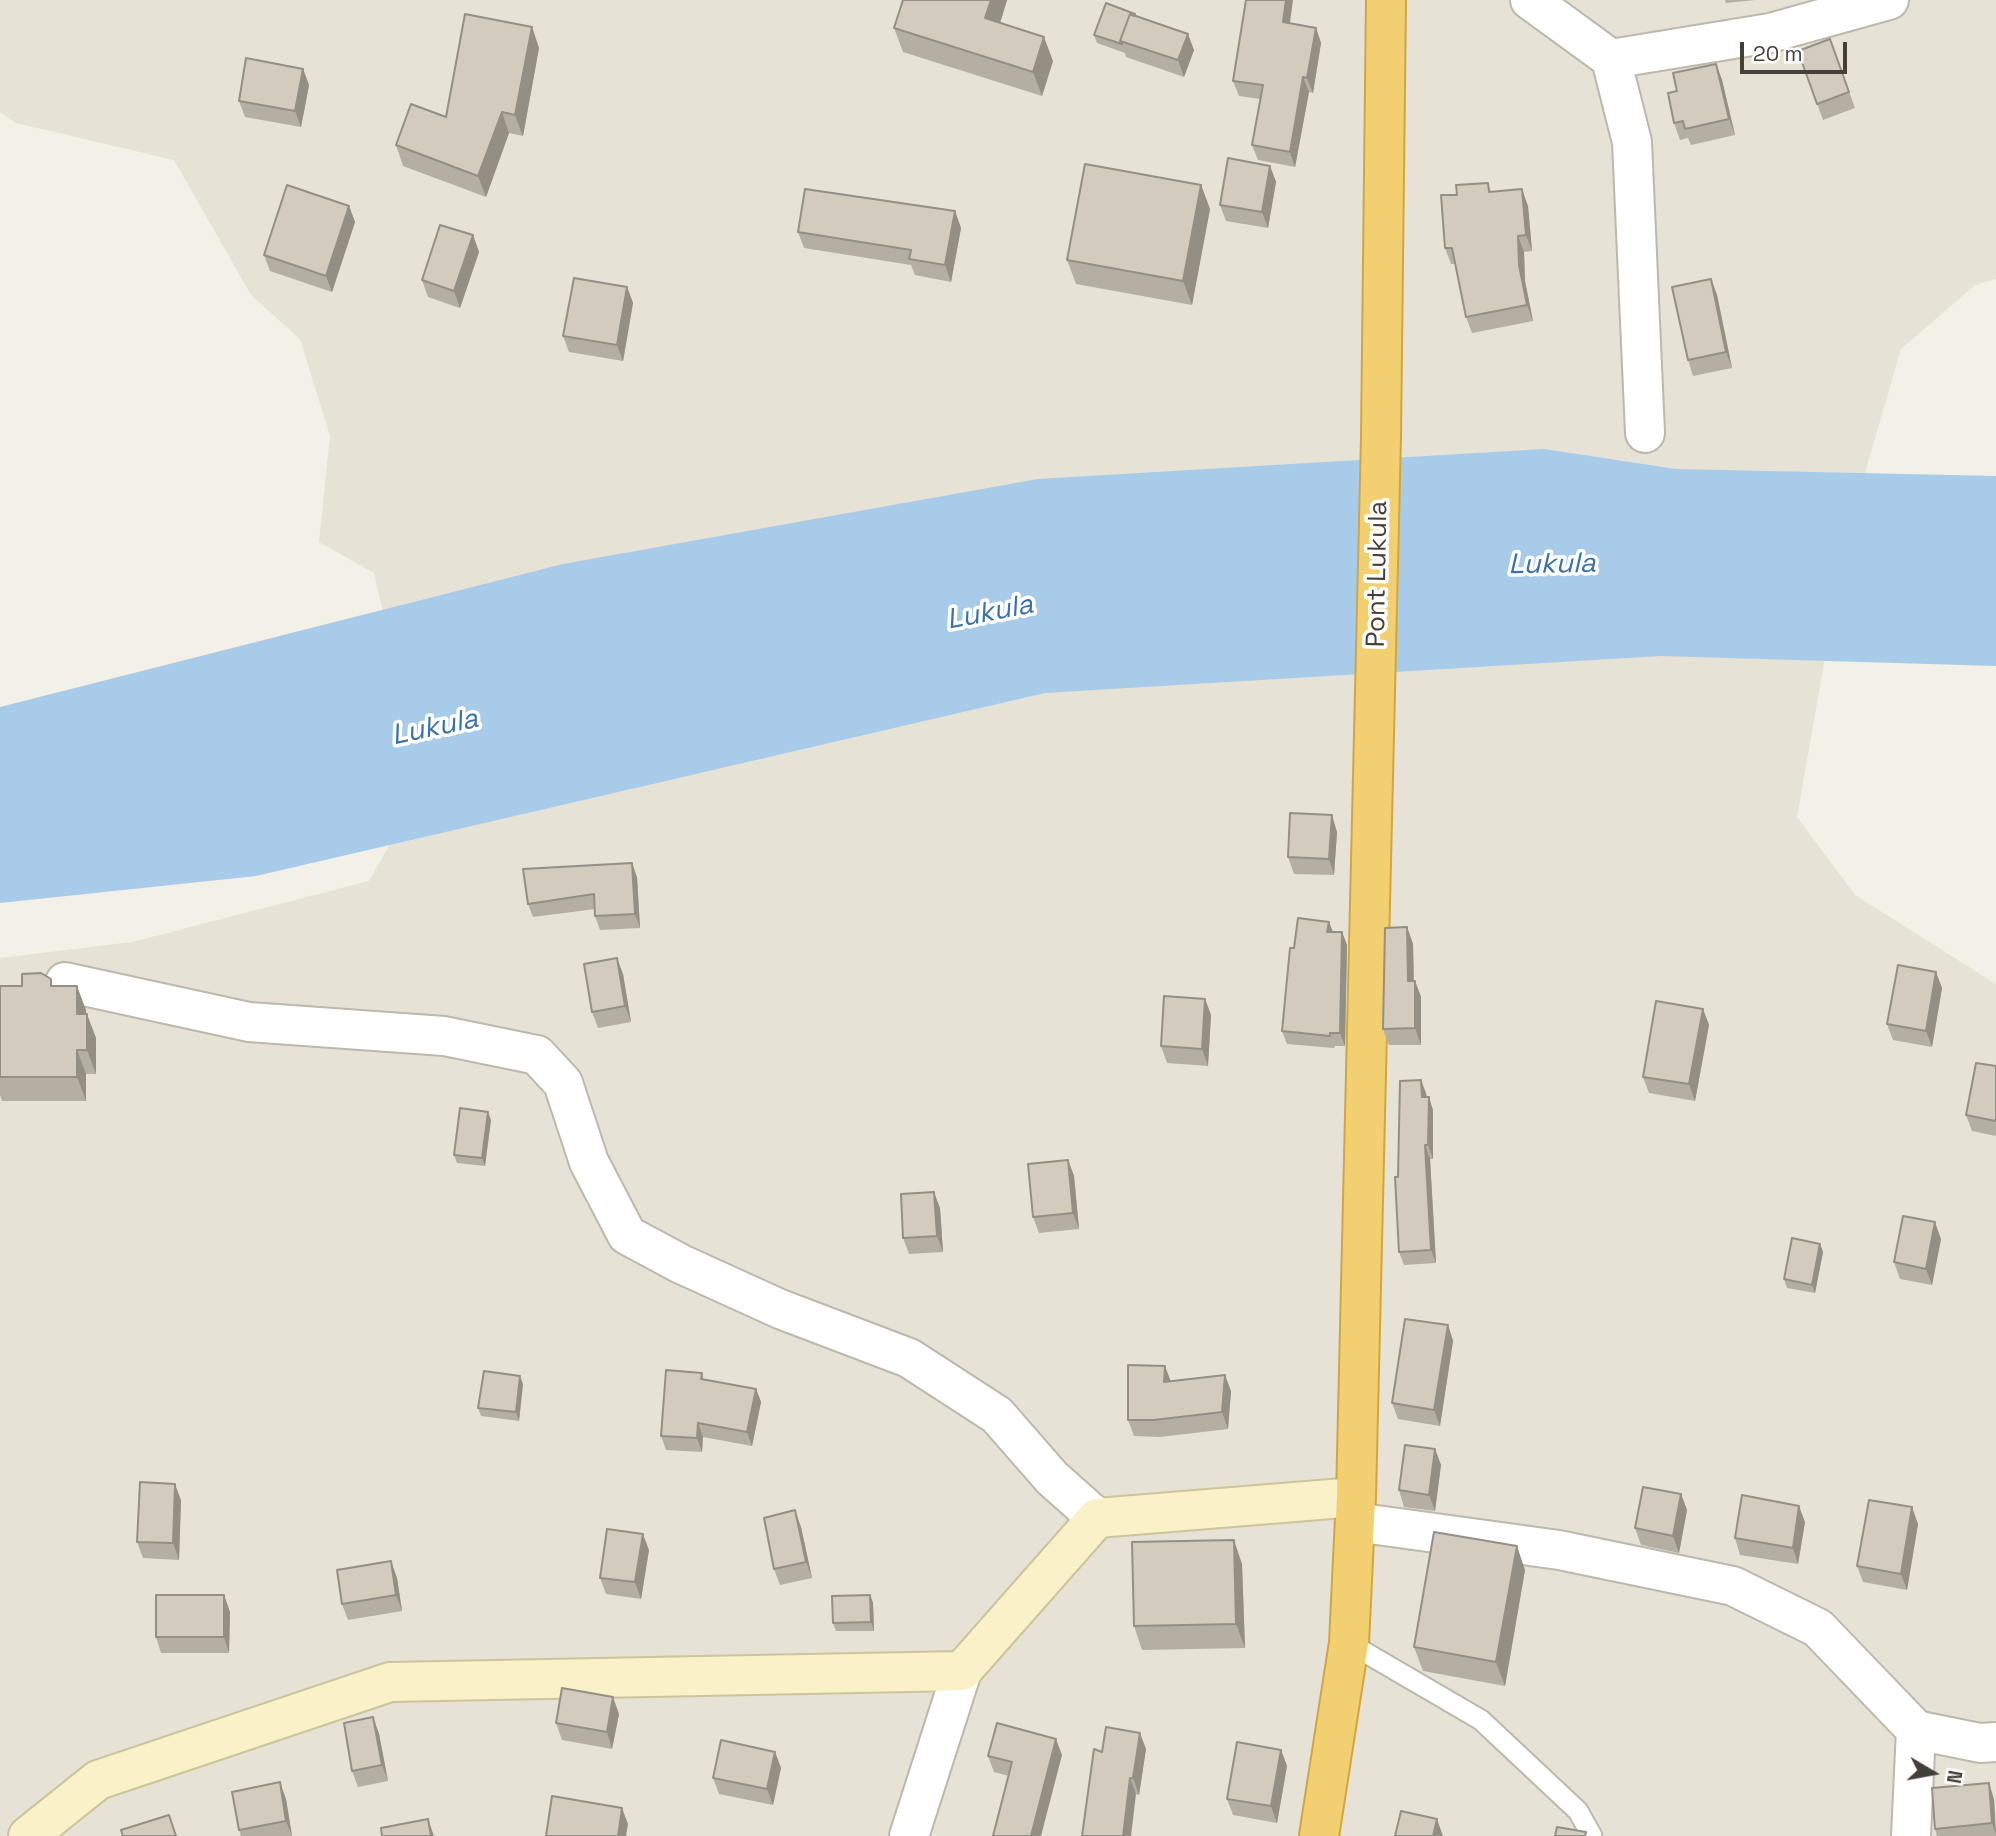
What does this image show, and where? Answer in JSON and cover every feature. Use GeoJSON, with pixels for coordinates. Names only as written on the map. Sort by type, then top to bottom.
{"type":"FeatureCollection","features":[{"type":"Feature","properties":{"kind":"highway","name":"Pont Lukula"},"geometry":{"type":"LineString","coordinates":[[1318,1836],[1349,1643],[1355,1509],[1381,437],[1386,0]]}},
{"type":"Feature","properties":{"kind":"street"},"geometry":{"type":"LineString","coordinates":[[1530,0],[1611,59],[1632,142],[1645,433]]}},
{"type":"Feature","properties":{"kind":"street"},"geometry":{"type":"LineString","coordinates":[[1611,59],[1770,33],[1889,0]]}},
{"type":"Feature","properties":{"kind":"street"},"geometry":{"type":"LineString","coordinates":[[65,982],[249,1022],[444,1036],[537,1055],[563,1083],[589,1162],[627,1235],[681,1264],[780,1309],[909,1358],[997,1415],[1052,1478],[1097,1518],[1355,1509],[1732,1586],[1818,1628],[1916,1730],[1980,1743],[1996,1742]]}},
{"type":"Feature","properties":{"kind":"street"},"geometry":{"type":"LineString","coordinates":[[909,1836],[962,1671],[1097,1518]]}},
{"type":"Feature","properties":{"kind":"street"},"geometry":{"type":"LineString","coordinates":[[28,1836],[99,1780],[390,1682],[962,1671]]}},
{"type":"Feature","properties":{"kind":"street"},"geometry":{"type":"LineString","coordinates":[[1910,1836],[1916,1730]]}},
{"type":"Feature","properties":{"kind":"lane"},"geometry":{"type":"LineString","coordinates":[[1349,1643],[1482,1720],[1578,1811],[1592,1836]]}},
{"type":"Feature","properties":{"kind":"shaded area"},"geometry":{"type":"Polygon","coordinates":[[[0,0],[1996,0],[1996,279],[1975,285],[1901,349],[1846,538],[1797,817],[1855,895],[1996,984],[1996,1836],[0,1836],[0,958],[132,942],[369,881],[407,814],[394,659],[374,573],[319,542],[330,436],[300,339],[251,295],[174,160],[16,123],[0,112],[0,0]]]}},
{"type":"Feature","properties":{"kind":"water","name":"Lukula"},"geometry":{"type":"Polygon","coordinates":[[[1544,449],[1676,469],[1996,476],[1996,666],[1661,656],[1045,693],[256,876],[0,903],[0,707],[563,564],[1038,479],[1544,449]]]}},
{"type":"Feature","properties":{"kind":"building"},"geometry":{"type":"Polygon","coordinates":[[[903,0],[991,0],[985,18],[1044,37],[1033,72],[894,28],[903,0]]]}},
{"type":"Feature","properties":{"kind":"building"},"geometry":{"type":"Polygon","coordinates":[[[1246,0],[1286,0],[1283,22],[1316,28],[1307,78],[1303,77],[1290,152],[1252,145],[1263,85],[1233,81],[1246,0]]]}},
{"type":"Feature","properties":{"kind":"building"},"geometry":{"type":"Polygon","coordinates":[[[1106,3],[1135,14],[1130,14],[1120,41],[1122,44],[1094,35],[1106,3]]]}},
{"type":"Feature","properties":{"kind":"building"},"geometry":{"type":"Polygon","coordinates":[[[465,14],[532,27],[515,115],[502,112],[478,176],[396,145],[411,104],[446,117],[465,14]]]}},
{"type":"Feature","properties":{"kind":"building"},"geometry":{"type":"Polygon","coordinates":[[[1130,14],[1188,34],[1178,60],[1120,41],[1130,14]]]}},
{"type":"Feature","properties":{"kind":"building"},"geometry":{"type":"Polygon","coordinates":[[[1830,39],[1849,92],[1817,104],[1798,51],[1830,39]]]}},
{"type":"Feature","properties":{"kind":"building"},"geometry":{"type":"Polygon","coordinates":[[[246,58],[303,69],[295,111],[239,101],[246,58]]]}},
{"type":"Feature","properties":{"kind":"building"},"geometry":{"type":"Polygon","coordinates":[[[1716,64],[1729,119],[1685,129],[1683,121],[1674,123],[1668,93],[1677,91],[1673,73],[1716,64]]]}},
{"type":"Feature","properties":{"kind":"building"},"geometry":{"type":"Polygon","coordinates":[[[1228,158],[1270,166],[1262,212],[1220,205],[1228,158]]]}},
{"type":"Feature","properties":{"kind":"building"},"geometry":{"type":"Polygon","coordinates":[[[1085,164],[1201,185],[1183,281],[1067,260],[1085,164]]]}},
{"type":"Feature","properties":{"kind":"building"},"geometry":{"type":"Polygon","coordinates":[[[1488,183],[1489,192],[1522,189],[1526,235],[1518,236],[1519,265],[1527,305],[1466,317],[1452,248],[1445,248],[1441,195],[1457,195],[1456,185],[1488,183]]]}},
{"type":"Feature","properties":{"kind":"building"},"geometry":{"type":"Polygon","coordinates":[[[287,185],[349,206],[326,276],[264,255],[287,185]]]}},
{"type":"Feature","properties":{"kind":"building"},"geometry":{"type":"Polygon","coordinates":[[[805,189],[955,211],[945,265],[909,259],[911,250],[798,232],[805,189]]]}},
{"type":"Feature","properties":{"kind":"building"},"geometry":{"type":"Polygon","coordinates":[[[440,225],[473,235],[454,291],[422,280],[440,225]]]}},
{"type":"Feature","properties":{"kind":"building"},"geometry":{"type":"Polygon","coordinates":[[[574,278],[627,287],[617,345],[563,336],[574,278]]]}},
{"type":"Feature","properties":{"kind":"building"},"geometry":{"type":"Polygon","coordinates":[[[1711,279],[1726,352],[1688,360],[1672,287],[1711,279]]]}},
{"type":"Feature","properties":{"kind":"building"},"geometry":{"type":"Polygon","coordinates":[[[1290,813],[1332,815],[1329,859],[1288,857],[1290,813]]]}},
{"type":"Feature","properties":{"kind":"building"},"geometry":{"type":"Polygon","coordinates":[[[632,863],[635,914],[595,916],[594,894],[528,904],[523,869],[632,863]]]}},
{"type":"Feature","properties":{"kind":"building"},"geometry":{"type":"Polygon","coordinates":[[[1298,918],[1329,922],[1327,932],[1342,932],[1340,1033],[1330,1033],[1330,1036],[1282,1031],[1290,948],[1294,948],[1298,918]]]}},
{"type":"Feature","properties":{"kind":"building"},"geometry":{"type":"Polygon","coordinates":[[[1407,927],[1408,981],[1415,981],[1415,1028],[1383,1029],[1385,928],[1407,927]]]}},
{"type":"Feature","properties":{"kind":"building"},"geometry":{"type":"Polygon","coordinates":[[[617,958],[625,1006],[592,1012],[584,964],[617,958]]]}},
{"type":"Feature","properties":{"kind":"building"},"geometry":{"type":"Polygon","coordinates":[[[1898,965],[1936,972],[1926,1031],[1887,1024],[1898,965]]]}},
{"type":"Feature","properties":{"kind":"building"},"geometry":{"type":"Polygon","coordinates":[[[41,973],[51,979],[51,986],[77,986],[77,1014],[87,1014],[87,1050],[77,1050],[77,1077],[0,1077],[0,986],[22,986],[22,974],[41,973]]]}},
{"type":"Feature","properties":{"kind":"building"},"geometry":{"type":"Polygon","coordinates":[[[1164,996],[1205,999],[1202,1049],[1161,1046],[1164,996]]]}},
{"type":"Feature","properties":{"kind":"building"},"geometry":{"type":"Polygon","coordinates":[[[1656,1001],[1703,1009],[1689,1084],[1643,1077],[1656,1001]]]}},
{"type":"Feature","properties":{"kind":"building"},"geometry":{"type":"Polygon","coordinates":[[[1976,1063],[1996,1066],[1996,1121],[1966,1115],[1976,1063]]]}},
{"type":"Feature","properties":{"kind":"building"},"geometry":{"type":"Polygon","coordinates":[[[1421,1080],[1422,1097],[1429,1097],[1428,1145],[1425,1145],[1431,1250],[1399,1252],[1395,1177],[1398,1177],[1400,1081],[1421,1080]]]}},
{"type":"Feature","properties":{"kind":"building"},"geometry":{"type":"Polygon","coordinates":[[[460,1108],[488,1112],[482,1158],[454,1155],[460,1108]]]}},
{"type":"Feature","properties":{"kind":"building"},"geometry":{"type":"Polygon","coordinates":[[[1068,1160],[1073,1213],[1033,1217],[1028,1164],[1068,1160]]]}},
{"type":"Feature","properties":{"kind":"building"},"geometry":{"type":"Polygon","coordinates":[[[934,1192],[937,1236],[903,1238],[901,1194],[934,1192]]]}},
{"type":"Feature","properties":{"kind":"building"},"geometry":{"type":"Polygon","coordinates":[[[1903,1216],[1935,1222],[1926,1269],[1894,1262],[1903,1216]]]}},
{"type":"Feature","properties":{"kind":"building"},"geometry":{"type":"Polygon","coordinates":[[[1792,1238],[1820,1244],[1812,1285],[1784,1279],[1792,1238]]]}},
{"type":"Feature","properties":{"kind":"building"},"geometry":{"type":"Polygon","coordinates":[[[1405,1319],[1448,1325],[1434,1410],[1392,1403],[1405,1319]]]}},
{"type":"Feature","properties":{"kind":"building"},"geometry":{"type":"Polygon","coordinates":[[[1128,1365],[1165,1366],[1164,1382],[1225,1375],[1222,1412],[1154,1420],[1128,1420],[1128,1365]]]}},
{"type":"Feature","properties":{"kind":"building"},"geometry":{"type":"Polygon","coordinates":[[[666,1370],[702,1373],[701,1379],[756,1389],[747,1432],[698,1423],[697,1438],[661,1436],[666,1370]]]}},
{"type":"Feature","properties":{"kind":"building"},"geometry":{"type":"Polygon","coordinates":[[[484,1371],[520,1376],[516,1412],[478,1408],[484,1371]]]}},
{"type":"Feature","properties":{"kind":"building"},"geometry":{"type":"Polygon","coordinates":[[[1405,1445],[1435,1449],[1429,1495],[1399,1490],[1405,1445]]]}},
{"type":"Feature","properties":{"kind":"building"},"geometry":{"type":"Polygon","coordinates":[[[140,1482],[175,1484],[173,1543],[137,1542],[140,1482]]]}},
{"type":"Feature","properties":{"kind":"building"},"geometry":{"type":"Polygon","coordinates":[[[1643,1487],[1681,1494],[1673,1536],[1635,1528],[1643,1487]]]}},
{"type":"Feature","properties":{"kind":"building"},"geometry":{"type":"Polygon","coordinates":[[[1742,1495],[1799,1506],[1793,1548],[1735,1538],[1742,1495]]]}},
{"type":"Feature","properties":{"kind":"building"},"geometry":{"type":"Polygon","coordinates":[[[1869,1500],[1912,1507],[1901,1574],[1857,1566],[1869,1500]]]}},
{"type":"Feature","properties":{"kind":"building"},"geometry":{"type":"Polygon","coordinates":[[[795,1510],[806,1562],[774,1569],[764,1518],[795,1510]]]}},
{"type":"Feature","properties":{"kind":"building"},"geometry":{"type":"Polygon","coordinates":[[[607,1529],[643,1534],[635,1582],[600,1578],[607,1529]]]}},
{"type":"Feature","properties":{"kind":"building"},"geometry":{"type":"Polygon","coordinates":[[[1434,1532],[1517,1546],[1496,1662],[1414,1647],[1434,1532]]]}},
{"type":"Feature","properties":{"kind":"building"},"geometry":{"type":"Polygon","coordinates":[[[1234,1540],[1236,1624],[1134,1626],[1132,1542],[1234,1540]]]}},
{"type":"Feature","properties":{"kind":"building"},"geometry":{"type":"Polygon","coordinates":[[[391,1561],[396,1595],[342,1604],[337,1570],[391,1561]]]}},
{"type":"Feature","properties":{"kind":"building"},"geometry":{"type":"Polygon","coordinates":[[[156,1595],[224,1595],[224,1637],[156,1637],[156,1595]]]}},
{"type":"Feature","properties":{"kind":"building"},"geometry":{"type":"Polygon","coordinates":[[[870,1595],[871,1622],[833,1623],[832,1596],[870,1595]]]}},
{"type":"Feature","properties":{"kind":"building"},"geometry":{"type":"Polygon","coordinates":[[[562,1688],[613,1697],[607,1732],[556,1723],[562,1688]]]}},
{"type":"Feature","properties":{"kind":"building"},"geometry":{"type":"Polygon","coordinates":[[[373,1717],[382,1765],[352,1771],[344,1723],[373,1717]]]}},
{"type":"Feature","properties":{"kind":"building"},"geometry":{"type":"Polygon","coordinates":[[[997,1723],[1056,1739],[1031,1836],[993,1836],[1012,1762],[988,1756],[997,1723]]]}},
{"type":"Feature","properties":{"kind":"building"},"geometry":{"type":"Polygon","coordinates":[[[1106,1727],[1140,1733],[1133,1778],[1130,1778],[1123,1836],[1082,1836],[1094,1749],[1102,1752],[1106,1727]]]}},
{"type":"Feature","properties":{"kind":"building"},"geometry":{"type":"Polygon","coordinates":[[[721,1740],[775,1752],[767,1789],[713,1778],[721,1740]]]}},
{"type":"Feature","properties":{"kind":"building"},"geometry":{"type":"Polygon","coordinates":[[[1237,1742],[1281,1750],[1271,1806],[1227,1799],[1237,1742]]]}},
{"type":"Feature","properties":{"kind":"building"},"geometry":{"type":"Polygon","coordinates":[[[280,1782],[286,1821],[239,1830],[232,1792],[280,1782]]]}},
{"type":"Feature","properties":{"kind":"building"},"geometry":{"type":"Polygon","coordinates":[[[1989,1783],[1992,1823],[1935,1829],[1932,1788],[1989,1783]]]}},
{"type":"Feature","properties":{"kind":"building"},"geometry":{"type":"Polygon","coordinates":[[[552,1796],[622,1808],[618,1836],[546,1836],[552,1796]]]}},
{"type":"Feature","properties":{"kind":"building"},"geometry":{"type":"Polygon","coordinates":[[[1401,1811],[1437,1819],[1433,1836],[1395,1836],[1401,1811]]]}},
{"type":"Feature","properties":{"kind":"building"},"geometry":{"type":"Polygon","coordinates":[[[169,1815],[176,1836],[123,1836],[121,1830],[169,1815]]]}},
{"type":"Feature","properties":{"kind":"building"},"geometry":{"type":"Polygon","coordinates":[[[428,1819],[431,1836],[382,1836],[381,1828],[428,1819]]]}},
{"type":"Feature","properties":{"kind":"building"},"geometry":{"type":"Polygon","coordinates":[[[1557,1827],[1586,1832],[1585,1836],[1555,1836],[1557,1827]]]}}]}
